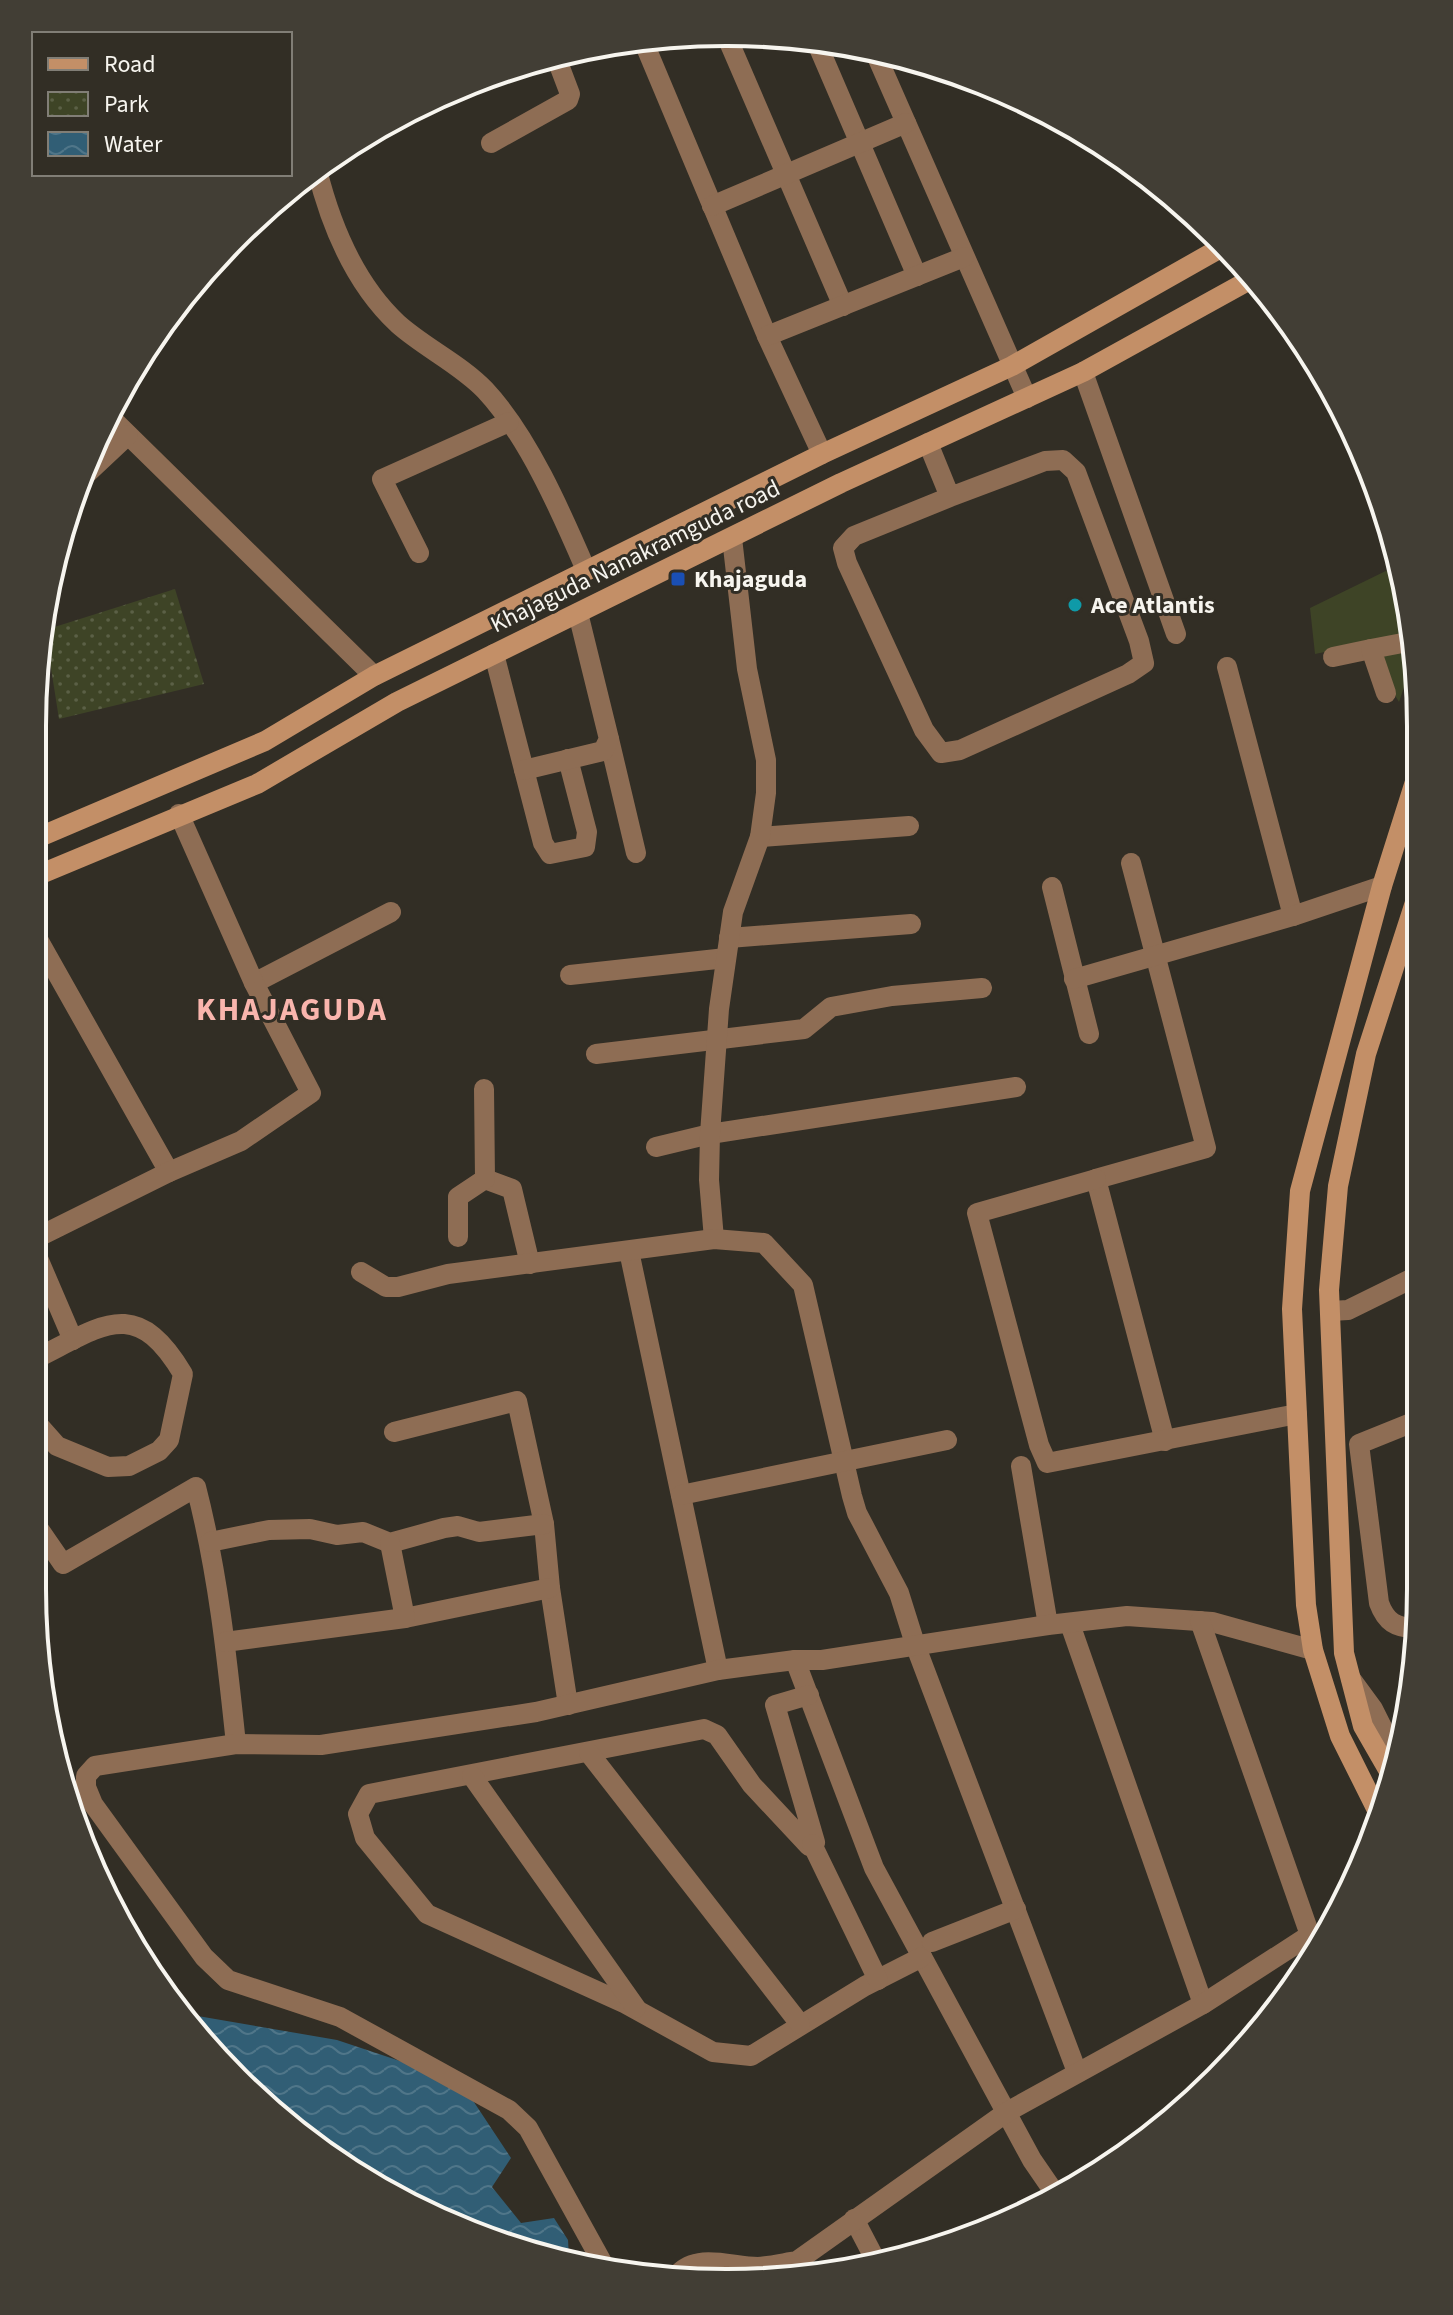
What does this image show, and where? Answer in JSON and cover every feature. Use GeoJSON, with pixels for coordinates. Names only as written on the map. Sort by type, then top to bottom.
{"type":"FeatureCollection","features":[{"type":"Feature","properties":{"kind":"main road","name":"Khajaguda Nanakramguda road"},"geometry":{"type":"LineString","coordinates":[[46,834],[265,741],[374,676],[822,454],[1012,366],[1214,252]]}},
{"type":"Feature","properties":{"kind":"main road","name":"Khajaguda Nanakramguda road"},"geometry":{"type":"LineString","coordinates":[[46,872],[257,784],[397,702],[928,443],[1083,372],[1243,284]]}},
{"type":"Feature","properties":{"kind":"main road"},"geometry":{"type":"LineString","coordinates":[[1373,1801],[1340,1736],[1313,1650],[1306,1605],[1292,1309],[1300,1191],[1382,886],[1407,807]]}},
{"type":"Feature","properties":{"kind":"main road"},"geometry":{"type":"LineString","coordinates":[[1384,1763],[1363,1726],[1344,1653],[1329,1290],[1338,1186],[1364,1066],[1407,927]]}},
{"type":"Feature","properties":{"kind":"main road"},"geometry":{"type":"LineString","coordinates":[[1336,1057],[1364,1066]]}},
{"type":"Feature","properties":{"kind":"street"},"geometry":{"type":"LineString","coordinates":[[731,46],[843,306]]}},
{"type":"Feature","properties":{"kind":"street"},"geometry":{"type":"LineString","coordinates":[[647,51],[767,336],[822,454]]}},
{"type":"Feature","properties":{"kind":"street"},"geometry":{"type":"LineString","coordinates":[[821,53],[917,276]]}},
{"type":"Feature","properties":{"kind":"street"},"geometry":{"type":"LineString","coordinates":[[880,64],[1027,398]]}},
{"type":"Feature","properties":{"kind":"street"},"geometry":{"type":"LineString","coordinates":[[491,143],[568,100],[569,89],[560,67]]}},
{"type":"Feature","properties":{"kind":"street"},"geometry":{"type":"LineString","coordinates":[[712,206],[906,123]]}},
{"type":"Feature","properties":{"kind":"street"},"geometry":{"type":"LineString","coordinates":[[320,181],[327,210],[348,259],[369,290],[397,323],[484,389],[509,422],[566,523],[586,570]]}},
{"type":"Feature","properties":{"kind":"street"},"geometry":{"type":"LineString","coordinates":[[767,336],[964,257]]}},
{"type":"Feature","properties":{"kind":"street"},"geometry":{"type":"LineString","coordinates":[[1083,372],[1176,634]]}},
{"type":"Feature","properties":{"kind":"street"},"geometry":{"type":"LineString","coordinates":[[419,553],[382,479],[509,422]]}},
{"type":"Feature","properties":{"kind":"street"},"geometry":{"type":"LineString","coordinates":[[117,424],[374,676]]}},
{"type":"Feature","properties":{"kind":"street"},"geometry":{"type":"LineString","coordinates":[[100,461],[128,435]]}},
{"type":"Feature","properties":{"kind":"street"},"geometry":{"type":"LineString","coordinates":[[928,443],[950,497]]}},
{"type":"Feature","properties":{"kind":"street"},"geometry":{"type":"LineString","coordinates":[[1063,460],[1076,472],[1139,641],[1144,663],[1128,674],[960,750],[941,753],[924,730],[847,563],[843,548],[854,536],[950,497],[1045,461],[1063,460]]}},
{"type":"Feature","properties":{"kind":"street"},"geometry":{"type":"LineString","coordinates":[[714,1239],[709,1180],[710,1134],[727,948],[733,912],[760,837],[766,793],[766,760],[747,669],[732,538]]}},
{"type":"Feature","properties":{"kind":"street"},"geometry":{"type":"LineString","coordinates":[[578,613],[636,853]]}},
{"type":"Feature","properties":{"kind":"street"},"geometry":{"type":"LineString","coordinates":[[1333,657],[1402,643]]}},
{"type":"Feature","properties":{"kind":"street"},"geometry":{"type":"LineString","coordinates":[[1371,649],[1386,693]]}},
{"type":"Feature","properties":{"kind":"street"},"geometry":{"type":"LineString","coordinates":[[494,654],[543,843],[550,854],[585,847],[587,832],[568,759]]}},
{"type":"Feature","properties":{"kind":"street"},"geometry":{"type":"LineString","coordinates":[[1227,667],[1293,916]]}},
{"type":"Feature","properties":{"kind":"street"},"geometry":{"type":"LineString","coordinates":[[524,770],[603,751],[609,739]]}},
{"type":"Feature","properties":{"kind":"street"},"geometry":{"type":"LineString","coordinates":[[46,1233],[169,1172],[241,1141],[311,1093],[254,983],[179,814]]}},
{"type":"Feature","properties":{"kind":"street"},"geometry":{"type":"LineString","coordinates":[[760,837],[909,826]]}},
{"type":"Feature","properties":{"kind":"street"},"geometry":{"type":"LineString","coordinates":[[1131,863],[1206,1148],[977,1213],[1039,1445],[1047,1463],[1297,1414]]}},
{"type":"Feature","properties":{"kind":"street"},"geometry":{"type":"LineString","coordinates":[[1074,979],[1293,916],[1382,886]]}},
{"type":"Feature","properties":{"kind":"street"},"geometry":{"type":"LineString","coordinates":[[1052,887],[1089,1034]]}},
{"type":"Feature","properties":{"kind":"street"},"geometry":{"type":"LineString","coordinates":[[254,983],[391,912]]}},
{"type":"Feature","properties":{"kind":"street"},"geometry":{"type":"LineString","coordinates":[[570,975],[727,948],[911,924]]}},
{"type":"Feature","properties":{"kind":"street"},"geometry":{"type":"LineString","coordinates":[[46,954],[169,1172]]}},
{"type":"Feature","properties":{"kind":"street"},"geometry":{"type":"LineString","coordinates":[[596,1054],[804,1029],[831,1007],[892,996],[982,988]]}},
{"type":"Feature","properties":{"kind":"street"},"geometry":{"type":"LineString","coordinates":[[656,1147],[710,1134],[1016,1087]]}},
{"type":"Feature","properties":{"kind":"street"},"geometry":{"type":"LineString","coordinates":[[484,1089],[485,1179]]}},
{"type":"Feature","properties":{"kind":"street"},"geometry":{"type":"LineString","coordinates":[[458,1237],[458,1197],[485,1179]]}},
{"type":"Feature","properties":{"kind":"street"},"geometry":{"type":"LineString","coordinates":[[485,1179],[512,1189],[530,1264]]}},
{"type":"Feature","properties":{"kind":"street"},"geometry":{"type":"LineString","coordinates":[[1096,1179],[1165,1441]]}},
{"type":"Feature","properties":{"kind":"street"},"geometry":{"type":"LineString","coordinates":[[361,1272],[386,1287],[398,1287],[448,1274],[714,1239],[764,1243],[803,1285],[857,1513],[899,1593],[916,1647],[1077,2072]]}},
{"type":"Feature","properties":{"kind":"street"},"geometry":{"type":"LineString","coordinates":[[629,1251],[718,1670]]}},
{"type":"Feature","properties":{"kind":"street"},"geometry":{"type":"LineString","coordinates":[[46,1277],[73,1340]]}},
{"type":"Feature","properties":{"kind":"street"},"geometry":{"type":"LineString","coordinates":[[1331,1311],[1348,1310],[1407,1281]]}},
{"type":"Feature","properties":{"kind":"street"},"geometry":{"type":"LineString","coordinates":[[46,1354],[111,1323],[138,1325],[159,1340],[183,1374],[169,1440],[159,1451],[129,1466],[108,1467],[57,1446],[46,1434]]}},
{"type":"Feature","properties":{"kind":"street"},"geometry":{"type":"LineString","coordinates":[[394,1432],[517,1401],[544,1524],[550,1588],[568,1705]]}},
{"type":"Feature","properties":{"kind":"street"},"geometry":{"type":"LineString","coordinates":[[1406,1628],[1400,1628],[1384,1615],[1379,1603],[1359,1444],[1407,1425]]}},
{"type":"Feature","properties":{"kind":"street"},"geometry":{"type":"LineString","coordinates":[[681,1495],[947,1440]]}},
{"type":"Feature","properties":{"kind":"street"},"geometry":{"type":"LineString","coordinates":[[1021,1466],[1048,1625]]}},
{"type":"Feature","properties":{"kind":"street"},"geometry":{"type":"LineString","coordinates":[[46,1539],[63,1564],[196,1487],[210,1542],[236,1744]]}},
{"type":"Feature","properties":{"kind":"street"},"geometry":{"type":"LineString","coordinates":[[1337,1518],[1368,1515]]}},
{"type":"Feature","properties":{"kind":"street"},"geometry":{"type":"LineString","coordinates":[[210,1542],[269,1530],[310,1529],[337,1535],[363,1532],[390,1543],[458,1526],[479,1532],[544,1524]]}},
{"type":"Feature","properties":{"kind":"street"},"geometry":{"type":"LineString","coordinates":[[1338,1542],[1371,1539]]}},
{"type":"Feature","properties":{"kind":"street"},"geometry":{"type":"LineString","coordinates":[[390,1543],[405,1618]]}},
{"type":"Feature","properties":{"kind":"street"},"geometry":{"type":"LineString","coordinates":[[225,1642],[405,1618],[550,1588]]}},
{"type":"Feature","properties":{"kind":"street"},"geometry":{"type":"LineString","coordinates":[[599,2257],[528,2128],[509,2110],[340,2017],[228,1980],[204,1957],[93,1804],[86,1787],[86,1776],[95,1766],[236,1744],[321,1745],[536,1712],[718,1670],[795,1660],[822,1660],[1127,1616],[1212,1622],[1313,1650]]}},
{"type":"Feature","properties":{"kind":"street"},"geometry":{"type":"LineString","coordinates":[[683,2268],[706,2261],[756,2267],[797,2261],[1007,2112],[1203,2004],[1310,1935],[1200,1621]]}},
{"type":"Feature","properties":{"kind":"street"},"geometry":{"type":"LineString","coordinates":[[1070,1624],[1203,2004]]}},
{"type":"Feature","properties":{"kind":"street"},"geometry":{"type":"LineString","coordinates":[[795,1660],[874,1868],[927,1949],[1007,2112],[1032,2160],[1050,2187]]}},
{"type":"Feature","properties":{"kind":"street"},"geometry":{"type":"LineString","coordinates":[[1351,1679],[1373,1709],[1389,1742]]}},
{"type":"Feature","properties":{"kind":"street"},"geometry":{"type":"LineString","coordinates":[[809,1695],[775,1705],[815,1842],[812,1844]]}},
{"type":"Feature","properties":{"kind":"street"},"geometry":{"type":"LineString","coordinates":[[812,1844],[809,1846],[752,1785],[717,1735],[704,1729],[369,1794],[358,1814],[365,1838],[427,1914],[638,2011],[713,2052],[751,2056],[927,1949],[1016,1909]]}},
{"type":"Feature","properties":{"kind":"street"},"geometry":{"type":"LineString","coordinates":[[589,1753],[800,2024]]}},
{"type":"Feature","properties":{"kind":"street"},"geometry":{"type":"LineString","coordinates":[[472,1776],[638,2011]]}},
{"type":"Feature","properties":{"kind":"street"},"geometry":{"type":"LineString","coordinates":[[812,1844],[878,1980]]}},
{"type":"Feature","properties":{"kind":"street"},"geometry":{"type":"LineString","coordinates":[[854,2219],[872,2253]]}},
{"type":"Feature","properties":{"kind":"green space"},"geometry":{"type":"Polygon","coordinates":[[[1388,570],[1406,681],[1399,702],[1364,644],[1315,654],[1310,608],[1388,570]]]}},
{"type":"Feature","properties":{"kind":"green space"},"geometry":{"type":"Polygon","coordinates":[[[175,589],[204,684],[59,719],[50,659],[54,627],[175,589]]]}},
{"type":"Feature","properties":{"kind":"water"},"geometry":{"type":"Polygon","coordinates":[[[198,2016],[337,2040],[460,2081],[511,2158],[492,2187],[521,2223],[554,2218],[568,2240],[569,2250],[508,2233],[426,2199],[386,2178],[312,2128],[278,2100],[245,2070],[198,2016]]]}},
{"type":"Feature","properties":{"kind":"place","name":"Khajaguda"},"geometry":{"type":"Point","coordinates":[678,579]}},
{"type":"Feature","properties":{"kind":"place","name":"Ace Atlantis"},"geometry":{"type":"Point","coordinates":[1075,605]}},
{"type":"Feature","properties":{"kind":"district","name":"KHAJAGUDA"},"geometry":{"type":"Point","coordinates":[292,1009]}}]}
